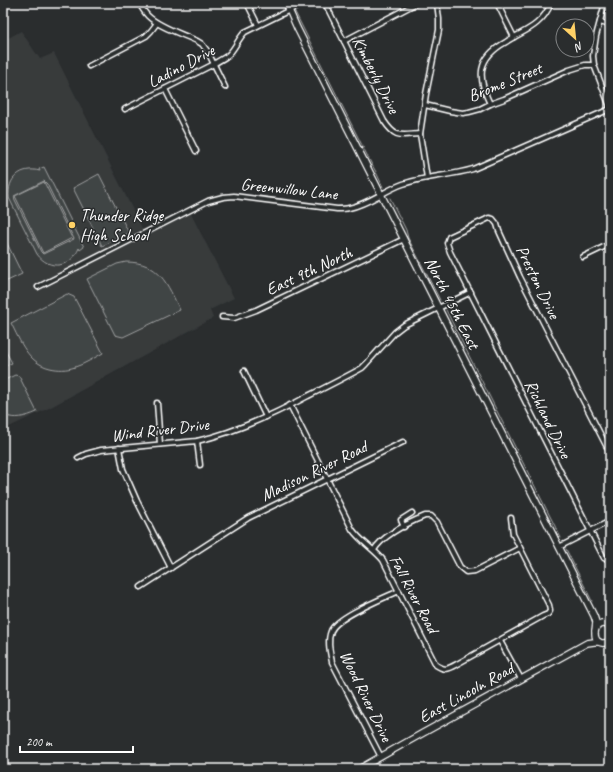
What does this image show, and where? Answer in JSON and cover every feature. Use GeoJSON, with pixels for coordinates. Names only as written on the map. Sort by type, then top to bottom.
{"type":"FeatureCollection","features":[{"type":"Feature","properties":{"kind":"main road","name":"North 45th East"},"geometry":{"type":"LineString","coordinates":[[286,3],[594,616],[596,622],[595,632]]}},
{"type":"Feature","properties":{"kind":"main road","name":"North 45th East"},"geometry":{"type":"LineString","coordinates":[[594,616],[599,621],[608,625]]}},
{"type":"Feature","properties":{"kind":"main road","name":"East Lincoln Road"},"geometry":{"type":"LineString","coordinates":[[359,769],[587,643],[590,641],[598,626],[608,625]]}},
{"type":"Feature","properties":{"kind":"main road"},"geometry":{"type":"LineString","coordinates":[[595,632],[596,640],[610,648]]}},
{"type":"Feature","properties":{"kind":"main road","name":"East Lincoln Road"},"geometry":{"type":"LineString","coordinates":[[587,643],[605,643],[610,641]]}},
{"type":"Feature","properties":{"kind":"street"},"geometry":{"type":"LineString","coordinates":[[139,3],[143,11],[157,23],[202,44],[208,52],[225,87]]}},
{"type":"Feature","properties":{"kind":"street"},"geometry":{"type":"LineString","coordinates":[[247,3],[258,25]]}},
{"type":"Feature","properties":{"kind":"street","name":"Ladino Drive"},"geometry":{"type":"LineString","coordinates":[[125,109],[214,64],[230,52],[245,32],[304,3]]}},
{"type":"Feature","properties":{"kind":"street","name":"Kimberly Drive"},"geometry":{"type":"LineString","coordinates":[[325,3],[384,121],[390,130],[399,136],[420,134]]}},
{"type":"Feature","properties":{"kind":"street"},"geometry":{"type":"LineString","coordinates":[[344,41],[417,3]]}},
{"type":"Feature","properties":{"kind":"street"},"geometry":{"type":"LineString","coordinates":[[427,178],[420,134],[426,94],[439,30],[437,3]]}},
{"type":"Feature","properties":{"kind":"street"},"geometry":{"type":"LineString","coordinates":[[497,3],[514,37]]}},
{"type":"Feature","properties":{"kind":"street"},"geometry":{"type":"LineString","coordinates":[[490,104],[482,84],[482,66],[485,60],[498,46],[537,24],[544,16],[551,3]]}},
{"type":"Feature","properties":{"kind":"street"},"geometry":{"type":"LineString","coordinates":[[605,3],[596,36],[593,56],[594,65],[610,108]]}},
{"type":"Feature","properties":{"kind":"street"},"geometry":{"type":"LineString","coordinates":[[600,22],[610,25]]}},
{"type":"Feature","properties":{"kind":"street"},"geometry":{"type":"LineString","coordinates":[[89,66],[146,36],[157,23]]}},
{"type":"Feature","properties":{"kind":"street","name":"Brome Street"},"geometry":{"type":"LineString","coordinates":[[425,105],[463,113],[480,109],[569,70],[585,65],[594,65]]}},
{"type":"Feature","properties":{"kind":"street"},"geometry":{"type":"LineString","coordinates":[[165,89],[196,152]]}},
{"type":"Feature","properties":{"kind":"street","name":"Greenwillow Lane"},"geometry":{"type":"LineString","coordinates":[[38,287],[208,201],[223,197],[244,196],[337,209],[349,208],[400,185],[416,180],[459,173],[473,169],[610,108]]}},
{"type":"Feature","properties":{"kind":"street","name":"Preston Drive"},"geometry":{"type":"LineString","coordinates":[[471,292],[450,252],[447,243],[449,237],[489,218],[493,219],[520,276],[610,453]]}},
{"type":"Feature","properties":{"kind":"street","name":"East 9th North"},"geometry":{"type":"LineString","coordinates":[[222,318],[234,318],[256,310],[404,239]]}},
{"type":"Feature","properties":{"kind":"street"},"geometry":{"type":"LineString","coordinates":[[583,257],[610,244]]}},
{"type":"Feature","properties":{"kind":"street"},"geometry":{"type":"LineString","coordinates":[[290,405],[362,368],[395,332],[404,325],[471,292]]}},
{"type":"Feature","properties":{"kind":"street","name":"Richland Drive"},"geometry":{"type":"LineString","coordinates":[[471,292],[604,558]]}},
{"type":"Feature","properties":{"kind":"street"},"geometry":{"type":"LineString","coordinates":[[244,371],[266,417]]}},
{"type":"Feature","properties":{"kind":"street"},"geometry":{"type":"LineString","coordinates":[[157,404],[160,444]]}},
{"type":"Feature","properties":{"kind":"street","name":"Wind River Drive"},"geometry":{"type":"LineString","coordinates":[[78,458],[94,451],[198,441],[212,438],[266,417],[290,405]]}},
{"type":"Feature","properties":{"kind":"street","name":"Fall River Road"},"geometry":{"type":"LineString","coordinates":[[290,405],[352,529],[359,538],[374,550],[383,560],[436,665],[442,669],[449,668],[500,641],[548,614],[550,611],[520,548]]}},
{"type":"Feature","properties":{"kind":"street"},"geometry":{"type":"LineString","coordinates":[[198,441],[200,465]]}},
{"type":"Feature","properties":{"kind":"street","name":"Madison River Road"},"geometry":{"type":"LineString","coordinates":[[141,588],[248,518],[403,442]]}},
{"type":"Feature","properties":{"kind":"street"},"geometry":{"type":"LineString","coordinates":[[120,448],[122,469],[171,568]]}},
{"type":"Feature","properties":{"kind":"street"},"geometry":{"type":"LineString","coordinates":[[404,527],[401,520],[412,513]]}},
{"type":"Feature","properties":{"kind":"street"},"geometry":{"type":"LineString","coordinates":[[374,550],[384,538],[425,516],[431,516],[437,522],[460,567],[466,572],[474,571],[520,548],[514,534],[511,518]]}},
{"type":"Feature","properties":{"kind":"street"},"geometry":{"type":"LineString","coordinates":[[559,547],[610,521]]}},
{"type":"Feature","properties":{"kind":"street","name":"Wood River Drive"},"geometry":{"type":"LineString","coordinates":[[381,757],[332,662],[329,651],[329,641],[331,631],[334,626],[344,618],[399,591]]}},
{"type":"Feature","properties":{"kind":"street"},"geometry":{"type":"LineString","coordinates":[[500,641],[521,679]]}},
{"type":"Feature","properties":{"kind":"shaded area","name":"Thunder Ridge High School"},"geometry":{"type":"Polygon","coordinates":[[[21,31],[40,59],[54,53],[146,236],[191,214],[234,298],[210,310],[213,318],[51,407],[3,430],[3,41],[21,31]]]}},
{"type":"Feature","properties":{"kind":"shaded area"},"geometry":{"type":"Polygon","coordinates":[[[44,167],[84,247],[80,250],[79,248],[71,260],[60,265],[48,263],[37,254],[9,198],[10,185],[17,175],[27,170],[40,171],[39,169],[44,167]],[[44,181],[14,196],[43,254],[74,239],[47,184],[44,181]]]}},
{"type":"Feature","properties":{"kind":"shaded area"},"geometry":{"type":"Polygon","coordinates":[[[99,174],[129,233],[102,246],[73,188],[99,174]]]}},
{"type":"Feature","properties":{"kind":"shaded area"},"geometry":{"type":"Polygon","coordinates":[[[44,182],[72,238],[43,253],[15,196],[44,182]]]}},
{"type":"Feature","properties":{"kind":"shaded area"},"geometry":{"type":"Polygon","coordinates":[[[3,235],[22,274],[3,283],[3,235]]]}},
{"type":"Feature","properties":{"kind":"shaded area"},"geometry":{"type":"Polygon","coordinates":[[[126,262],[138,263],[155,270],[166,283],[180,310],[123,337],[115,335],[87,279],[117,264],[126,262]]]}},
{"type":"Feature","properties":{"kind":"shaded area"},"geometry":{"type":"Polygon","coordinates":[[[67,294],[74,297],[103,353],[79,366],[53,369],[42,365],[30,356],[21,344],[11,323],[67,294]]]}},
{"type":"Feature","properties":{"kind":"shaded area"},"geometry":{"type":"Polygon","coordinates":[[[3,346],[12,363],[3,367],[3,346]]]}},
{"type":"Feature","properties":{"kind":"shaded area"},"geometry":{"type":"Polygon","coordinates":[[[15,375],[19,376],[37,412],[20,417],[3,415],[3,381],[15,375]]]}},
{"type":"Feature","properties":{"kind":"waterway"},"geometry":{"type":"LineString","coordinates":[[295,12],[383,187]]}},
{"type":"Feature","properties":{"kind":"waterway"},"geometry":{"type":"LineString","coordinates":[[390,198],[406,230],[408,238],[440,300]]}},
{"type":"Feature","properties":{"kind":"waterway"},"geometry":{"type":"LineString","coordinates":[[446,310],[561,538]]}},
{"type":"Feature","properties":{"kind":"waterway"},"geometry":{"type":"LineString","coordinates":[[566,549],[592,601]]}},
{"type":"Feature","properties":{"kind":"place","name":"Thunder Ridge High School"},"geometry":{"type":"Point","coordinates":[72,225]}}]}
